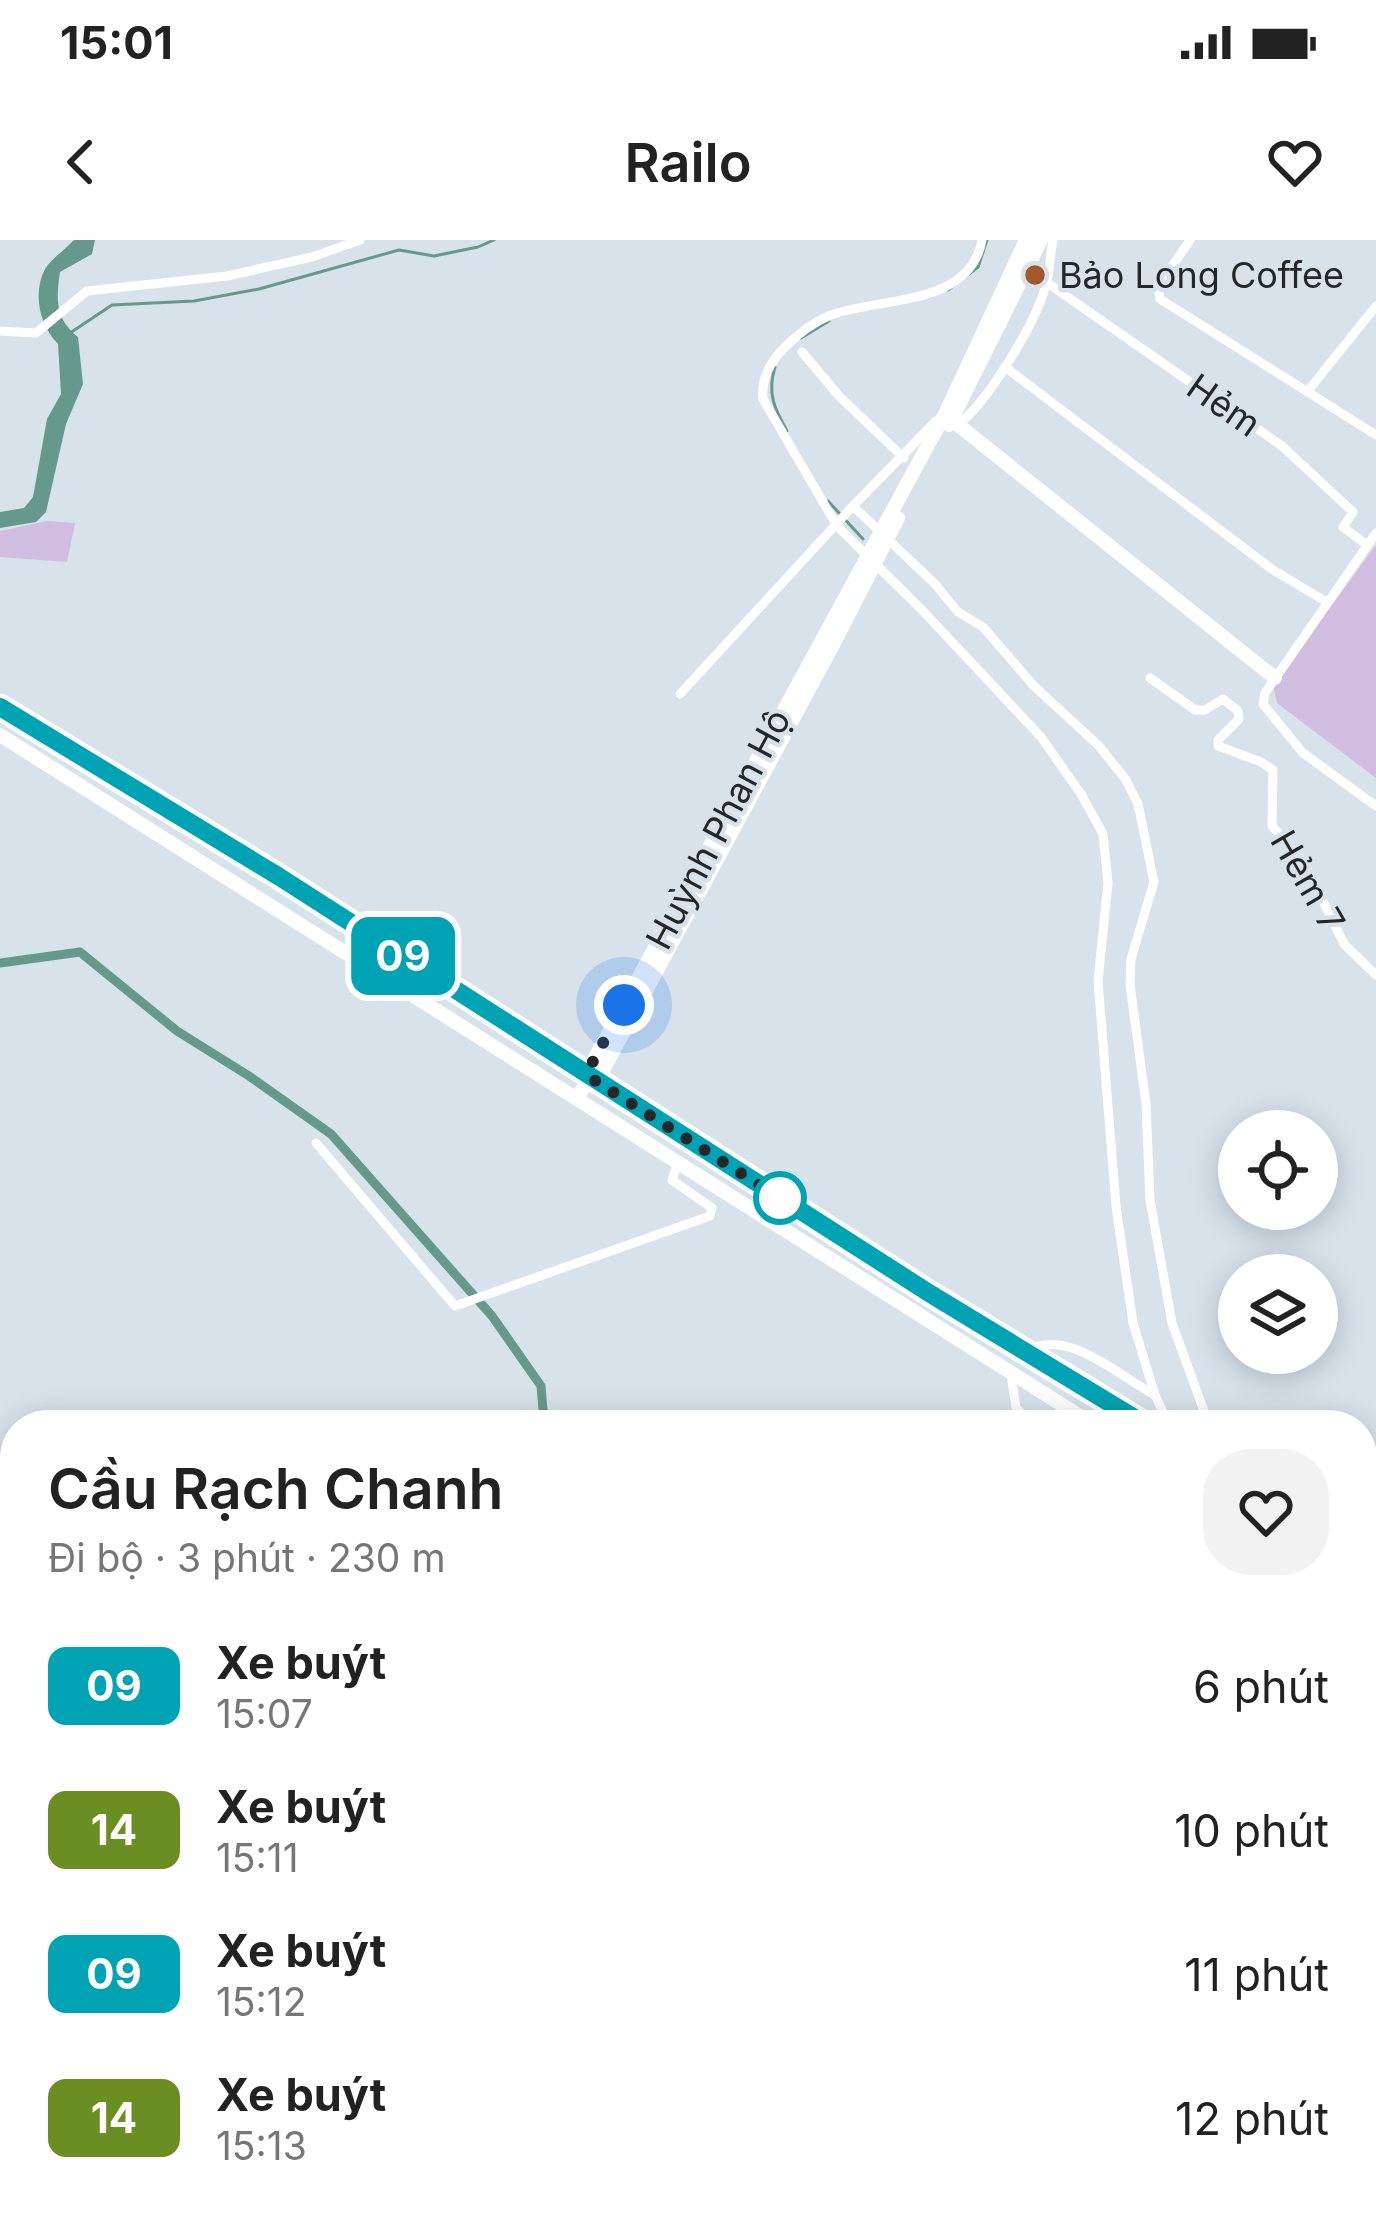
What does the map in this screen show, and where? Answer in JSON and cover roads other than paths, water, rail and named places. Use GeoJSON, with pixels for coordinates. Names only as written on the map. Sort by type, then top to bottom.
{"type":"FeatureCollection","features":[{"type":"Feature","properties":{"kind":"main road","name":"Huỳnh Phan Hộ"},"geometry":{"type":"LineString","coordinates":[[952,419],[1026,240]]}},
{"type":"Feature","properties":{"kind":"main road","name":"Huỳnh Phan Hộ"},"geometry":{"type":"LineString","coordinates":[[578,1098],[592,1076],[591,1065],[952,419],[1041,240]]}},
{"type":"Feature","properties":{"kind":"main road"},"geometry":{"type":"LineString","coordinates":[[952,419],[1275,678]]}},
{"type":"Feature","properties":{"kind":"main road"},"geometry":{"type":"LineString","coordinates":[[0,707],[278,876],[1122,1410]]}},
{"type":"Feature","properties":{"kind":"main road"},"geometry":{"type":"LineString","coordinates":[[17,746],[32,727]]}},
{"type":"Feature","properties":{"kind":"main road"},"geometry":{"type":"LineString","coordinates":[[0,735],[1070,1410]]}},
{"type":"Feature","properties":{"kind":"street"},"geometry":{"type":"LineString","coordinates":[[0,331],[40,331],[87,291],[227,276],[312,257],[360,240]]}},
{"type":"Feature","properties":{"kind":"street"},"geometry":{"type":"LineString","coordinates":[[982,240],[968,272],[951,285],[829,316],[782,349],[767,371],[762,391],[765,407],[837,524],[1041,737],[1082,794],[1103,834],[1108,883],[1098,981],[1112,1158],[1129,1300],[1162,1410]]}},
{"type":"Feature","properties":{"kind":"street"},"geometry":{"type":"LineString","coordinates":[[680,694],[812,547],[904,458],[952,419],[974,412],[1005,367],[1046,282],[1053,240]]}},
{"type":"Feature","properties":{"kind":"street"},"geometry":{"type":"LineString","coordinates":[[1190,240],[1158,287],[1160,299],[1376,435]]}},
{"type":"Feature","properties":{"kind":"street","name":"Hẻm"},"geometry":{"type":"LineString","coordinates":[[1046,282],[1282,446],[1353,512],[1343,527],[1367,545]]}},
{"type":"Feature","properties":{"kind":"street"},"geometry":{"type":"LineString","coordinates":[[1306,392],[1376,306]]}},
{"type":"Feature","properties":{"kind":"street"},"geometry":{"type":"LineString","coordinates":[[802,352],[840,397],[904,458]]}},
{"type":"Feature","properties":{"kind":"street"},"geometry":{"type":"LineString","coordinates":[[1005,367],[1274,570],[1325,602]]}},
{"type":"Feature","properties":{"kind":"street"},"geometry":{"type":"LineString","coordinates":[[852,508],[935,584],[958,612],[983,627],[1034,686],[1099,746],[1138,804],[1154,882],[1131,959],[1130,984],[1146,1104],[1150,1200],[1172,1323],[1204,1410]]}},
{"type":"Feature","properties":{"kind":"street"},"geometry":{"type":"LineString","coordinates":[[1150,678],[1196,710],[1223,699],[1238,711],[1263,704],[1325,602],[1376,533]]}},
{"type":"Feature","properties":{"kind":"street"},"geometry":{"type":"LineString","coordinates":[[1263,704],[1292,744],[1376,806]]}},
{"type":"Feature","properties":{"kind":"street","name":"Hẻm 7"},"geometry":{"type":"LineString","coordinates":[[1238,711],[1239,719],[1218,740],[1218,746],[1273,770],[1272,826],[1303,861],[1344,944],[1376,975]]}},
{"type":"Feature","properties":{"kind":"street"},"geometry":{"type":"LineString","coordinates":[[316,1143],[454,1306],[710,1216],[712,1208],[675,1185],[672,1176],[678,1162]]}},
{"type":"Feature","properties":{"kind":"street"},"geometry":{"type":"LineString","coordinates":[[1026,1351],[1043,1342],[1058,1343],[1155,1395]]}},
{"type":"Feature","properties":{"kind":"street"},"geometry":{"type":"LineString","coordinates":[[1011,1374],[1018,1410]]}},
{"type":"Feature","properties":{"kind":"waterway"},"geometry":{"type":"LineString","coordinates":[[70,333],[112,305],[194,301],[259,289],[399,250],[434,256],[494,240]]}},
{"type":"Feature","properties":{"kind":"waterway"},"geometry":{"type":"LineString","coordinates":[[948,290],[978,267],[987,240]]}},
{"type":"Feature","properties":{"kind":"waterway"},"geometry":{"type":"LineString","coordinates":[[801,338],[829,321]]}},
{"type":"Feature","properties":{"kind":"waterway"},"geometry":{"type":"LineString","coordinates":[[775,367],[773,400],[787,431]]}},
{"type":"Feature","properties":{"kind":"waterway"},"geometry":{"type":"LineString","coordinates":[[828,501],[863,539]]}},
{"type":"Feature","properties":{"kind":"waterway"},"geometry":{"type":"LineString","coordinates":[[0,963],[80,952],[177,1031],[331,1134],[492,1316],[541,1386],[543,1410]]}},
{"type":"Feature","properties":{"kind":"place","name":"Bảo Long Coffee"},"geometry":{"type":"Point","coordinates":[1035,275]}}]}
